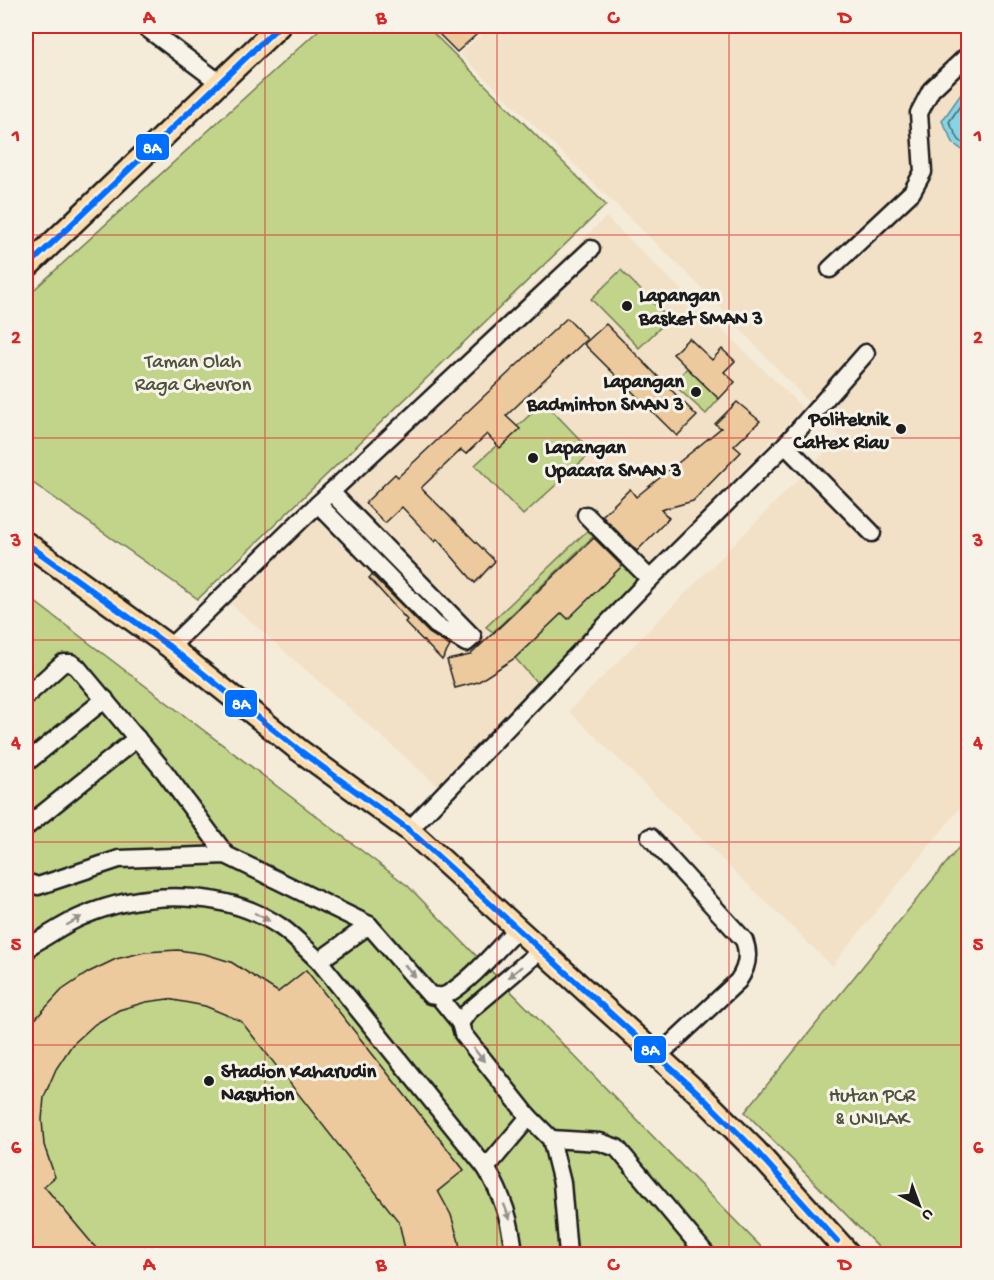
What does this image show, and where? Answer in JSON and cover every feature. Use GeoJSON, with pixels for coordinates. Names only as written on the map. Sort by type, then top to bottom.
{"type":"FeatureCollection","features":[{"type":"Feature","properties":{"kind":"main road"},"geometry":{"type":"LineString","coordinates":[[26,268],[279,26]]}},
{"type":"Feature","properties":{"kind":"main road"},"geometry":{"type":"LineString","coordinates":[[26,543],[170,647],[299,750],[409,830],[658,1056],[756,1151],[849,1254]]}},
{"type":"Feature","properties":{"kind":"street"},"geometry":{"type":"LineString","coordinates":[[144,26],[220,83]]}},
{"type":"Feature","properties":{"kind":"street"},"geometry":{"type":"LineString","coordinates":[[830,269],[912,192],[923,172],[920,113],[931,90],[969,54]]}},
{"type":"Feature","properties":{"kind":"street"},"geometry":{"type":"LineString","coordinates":[[170,647],[318,504],[591,249]]}},
{"type":"Feature","properties":{"kind":"street"},"geometry":{"type":"LineString","coordinates":[[409,830],[650,579],[785,445],[866,353]]}},
{"type":"Feature","properties":{"kind":"street"},"geometry":{"type":"LineString","coordinates":[[785,445],[872,533]]}},
{"type":"Feature","properties":{"kind":"street"},"geometry":{"type":"LineString","coordinates":[[318,504],[436,625],[466,643],[473,637],[331,492]]}},
{"type":"Feature","properties":{"kind":"street"},"geometry":{"type":"LineString","coordinates":[[586,514],[650,579]]}},
{"type":"Feature","properties":{"kind":"street"},"geometry":{"type":"LineString","coordinates":[[26,696],[63,663],[71,663],[137,738],[225,855],[369,925],[430,995],[439,997],[460,1023],[463,1034],[529,1117],[551,1139],[562,1183],[568,1254]]}},
{"type":"Feature","properties":{"kind":"street"},"geometry":{"type":"LineString","coordinates":[[26,764],[105,699]]}},
{"type":"Feature","properties":{"kind":"street"},"geometry":{"type":"LineString","coordinates":[[26,827],[137,738]]}},
{"type":"Feature","properties":{"kind":"street"},"geometry":{"type":"LineString","coordinates":[[650,837],[744,940],[748,956],[746,966],[738,981],[658,1056]]}},
{"type":"Feature","properties":{"kind":"street"},"geometry":{"type":"LineString","coordinates":[[26,882],[38,886],[119,859],[225,855]]}},
{"type":"Feature","properties":{"kind":"street"},"geometry":{"type":"LineString","coordinates":[[28,945],[83,916],[128,902],[175,897],[220,901],[256,913],[282,927],[319,961],[486,1168],[496,1185],[511,1222],[514,1254]]}},
{"type":"Feature","properties":{"kind":"street"},"geometry":{"type":"LineString","coordinates":[[319,961],[369,925]]}},
{"type":"Feature","properties":{"kind":"street"},"geometry":{"type":"LineString","coordinates":[[439,997],[455,988],[517,929]]}},
{"type":"Feature","properties":{"kind":"street"},"geometry":{"type":"LineString","coordinates":[[460,1023],[468,1012],[541,950]]}},
{"type":"Feature","properties":{"kind":"street"},"geometry":{"type":"LineString","coordinates":[[486,1168],[529,1117]]}},
{"type":"Feature","properties":{"kind":"street"},"geometry":{"type":"LineString","coordinates":[[551,1139],[600,1142],[617,1148],[706,1254]]}},
{"type":"Feature","properties":{"kind":"shaded area"},"geometry":{"type":"Polygon","coordinates":[[[490,26],[968,26],[968,798],[832,966],[569,711],[840,437],[851,448],[698,284],[460,54],[490,26]]]}},
{"type":"Feature","properties":{"kind":"shaded area"},"geometry":{"type":"Polygon","coordinates":[[[606,217],[803,408],[439,787],[215,590],[606,217]]]}},
{"type":"Feature","properties":{"kind":"green space","name":"Taman Olah Raga Chevron"},"geometry":{"type":"Polygon","coordinates":[[[323,26],[426,26],[606,205],[198,599],[26,478],[26,297],[323,26]]]}},
{"type":"Feature","properties":{"kind":"green space","name":"Lapangan Basket SMAN 3"},"geometry":{"type":"Polygon","coordinates":[[[621,270],[669,319],[639,348],[591,299],[621,270]]]}},
{"type":"Feature","properties":{"kind":"green space","name":"Lapangan Badminton SMAN 3"},"geometry":{"type":"Polygon","coordinates":[[[687,368],[719,399],[706,414],[673,384],[687,368]]]}},
{"type":"Feature","properties":{"kind":"green space","name":"Lapangan Upacara SMAN 3"},"geometry":{"type":"Polygon","coordinates":[[[544,402],[592,452],[523,515],[475,465],[544,402]]]}},
{"type":"Feature","properties":{"kind":"green space"},"geometry":{"type":"Polygon","coordinates":[[[591,527],[597,533],[493,632],[486,627],[591,527]]]}},
{"type":"Feature","properties":{"kind":"green space"},"geometry":{"type":"Polygon","coordinates":[[[625,563],[639,579],[538,684],[515,658],[562,613],[568,618],[625,563]]]}},
{"type":"Feature","properties":{"kind":"green space"},"geometry":{"type":"Polygon","coordinates":[[[26,595],[408,886],[768,1254],[26,1254],[26,595]]]}},
{"type":"Feature","properties":{"kind":"green space","name":"Hutan PCR & UNILAK"},"geometry":{"type":"Polygon","coordinates":[[[968,836],[968,1254],[885,1254],[745,1112],[968,836]]]}},
{"type":"Feature","properties":{"kind":"water"},"geometry":{"type":"Polygon","coordinates":[[[968,84],[968,154],[954,144],[942,121],[968,84]]]}},
{"type":"Feature","properties":{"kind":"building"},"geometry":{"type":"Polygon","coordinates":[[[431,26],[486,26],[457,52],[431,26]]]}},
{"type":"Feature","properties":{"kind":"building"},"geometry":{"type":"Polygon","coordinates":[[[567,318],[587,339],[506,416],[520,429],[500,448],[487,434],[466,454],[461,450],[421,488],[495,561],[475,583],[437,539],[435,542],[402,507],[385,523],[365,503],[395,474],[398,477],[567,318]]]}},
{"type":"Feature","properties":{"kind":"building"},"geometry":{"type":"Polygon","coordinates":[[[606,324],[697,416],[677,436],[584,344],[606,324]]]}},
{"type":"Feature","properties":{"kind":"building"},"geometry":{"type":"Polygon","coordinates":[[[689,338],[712,360],[722,349],[735,361],[724,372],[735,382],[719,399],[673,354],[689,338]]]}},
{"type":"Feature","properties":{"kind":"building"},"geometry":{"type":"Polygon","coordinates":[[[737,402],[760,421],[734,446],[741,452],[693,501],[661,510],[669,518],[637,551],[602,516],[630,489],[636,497],[721,428],[715,424],[737,402]]]}},
{"type":"Feature","properties":{"kind":"building"},"geometry":{"type":"Polygon","coordinates":[[[594,538],[622,566],[568,619],[562,613],[515,658],[478,682],[455,688],[447,660],[470,655],[594,538]]]}},
{"type":"Feature","properties":{"kind":"building"},"geometry":{"type":"Polygon","coordinates":[[[372,575],[429,633],[450,646],[442,660],[405,622],[407,620],[369,578],[372,575]]]}},
{"type":"Feature","properties":{"kind":"building"},"geometry":{"type":"Polygon","coordinates":[[[178,950],[205,954],[231,962],[278,992],[306,970],[464,1170],[438,1191],[451,1215],[460,1254],[406,1254],[399,1222],[241,1021],[205,1006],[168,999],[146,1002],[119,1010],[95,1024],[72,1045],[56,1069],[44,1097],[42,1120],[44,1145],[55,1177],[44,1186],[101,1254],[34,1254],[26,1244],[26,1029],[62,990],[89,972],[116,959],[145,952],[178,950]]]}},
{"type":"Feature","properties":{"kind":"transit line","name":"8A"},"geometry":{"type":"LineString","coordinates":[[26,268],[279,26]]}},
{"type":"Feature","properties":{"kind":"transit line","name":"8A"},"geometry":{"type":"LineString","coordinates":[[26,543],[170,647],[299,750],[409,830],[698,1093],[756,1151],[837,1241]]}},
{"type":"Feature","properties":{"kind":"place","name":"Lapangan Basket SMAN 3"},"geometry":{"type":"Point","coordinates":[627,306]}},
{"type":"Feature","properties":{"kind":"place","name":"Lapangan Badminton SMAN 3"},"geometry":{"type":"Point","coordinates":[696,392]}},
{"type":"Feature","properties":{"kind":"place","name":"Politeknik Caltex Riau"},"geometry":{"type":"Point","coordinates":[901,429]}},
{"type":"Feature","properties":{"kind":"place","name":"Lapangan Upacara SMAN 3"},"geometry":{"type":"Point","coordinates":[533,458]}},
{"type":"Feature","properties":{"kind":"place","name":"Stadion Kaharudin Nasution"},"geometry":{"type":"Point","coordinates":[209,1081]}}]}
